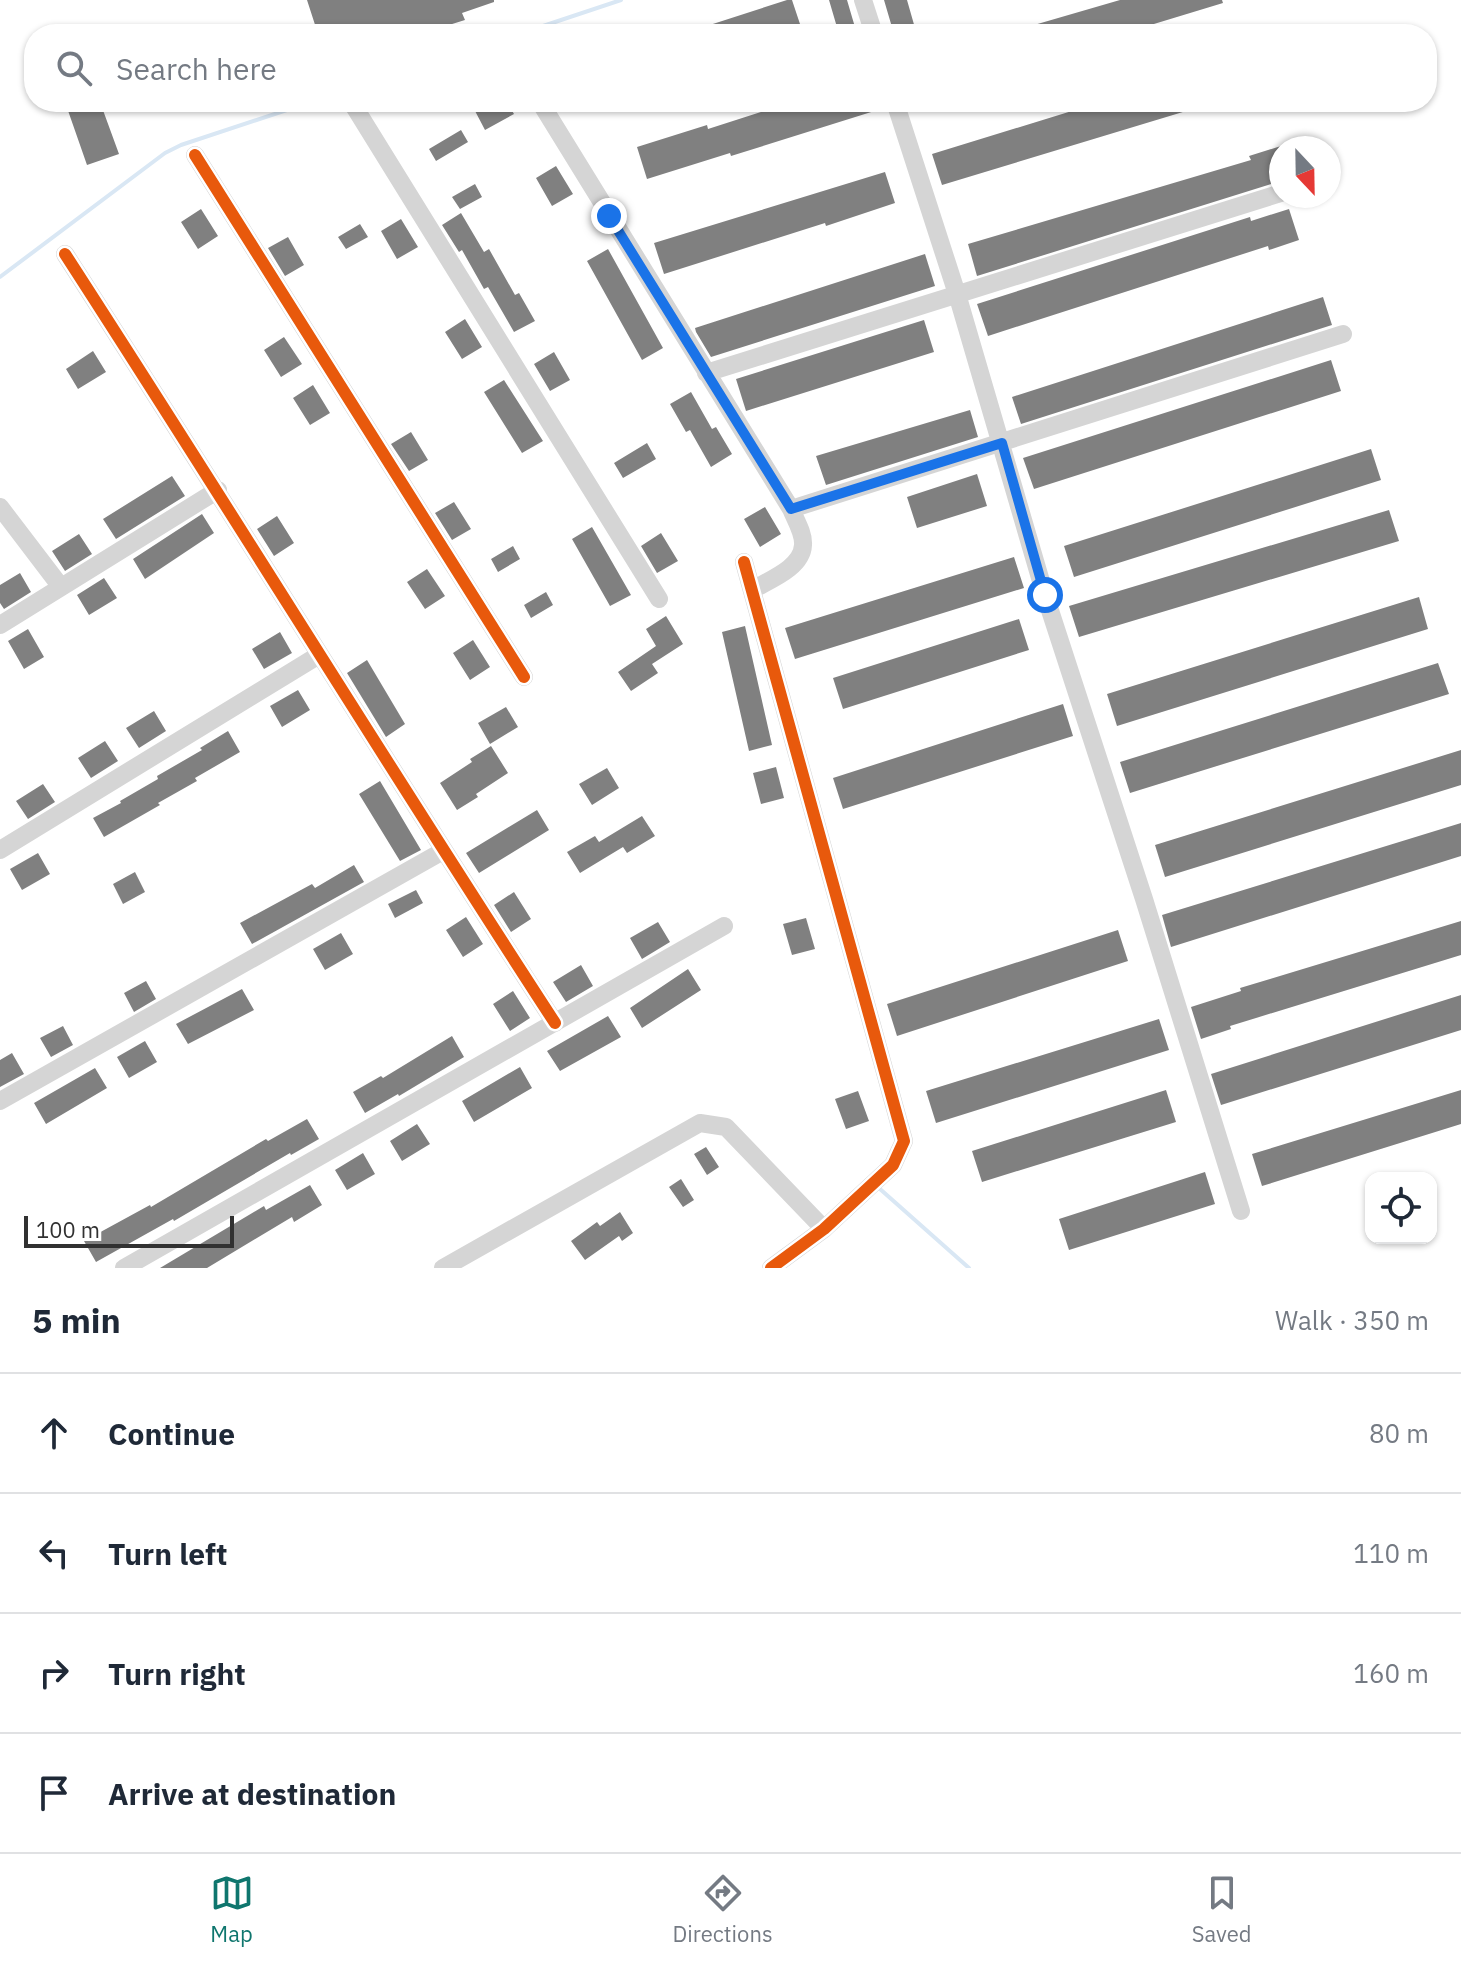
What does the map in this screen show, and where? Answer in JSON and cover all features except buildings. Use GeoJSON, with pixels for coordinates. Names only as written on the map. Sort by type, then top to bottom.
{"type":"FeatureCollection","features":[{"type":"Feature","properties":{"kind":"street"},"geometry":{"type":"LineString","coordinates":[[863,0],[871,24]]}},
{"type":"Feature","properties":{"kind":"street"},"geometry":{"type":"LineString","coordinates":[[358,112],[659,599]]}},
{"type":"Feature","properties":{"kind":"street"},"geometry":{"type":"LineString","coordinates":[[546,112],[791,509],[804,548],[793,566],[752,590]]}},
{"type":"Feature","properties":{"kind":"street"},"geometry":{"type":"LineString","coordinates":[[898,112],[957,294],[1045,595],[1241,1211]]}},
{"type":"Feature","properties":{"kind":"street"},"geometry":{"type":"LineString","coordinates":[[195,155],[524,677]]}},
{"type":"Feature","properties":{"kind":"street"},"geometry":{"type":"LineString","coordinates":[[706,373],[1269,197]]}},
{"type":"Feature","properties":{"kind":"street"},"geometry":{"type":"LineString","coordinates":[[65,254],[555,1023]]}},
{"type":"Feature","properties":{"kind":"street"},"geometry":{"type":"LineString","coordinates":[[791,509],[1343,334]]}},
{"type":"Feature","properties":{"kind":"street"},"geometry":{"type":"LineString","coordinates":[[0,625],[218,490]]}},
{"type":"Feature","properties":{"kind":"street"},"geometry":{"type":"LineString","coordinates":[[0,507],[61,587]]}},
{"type":"Feature","properties":{"kind":"street"},"geometry":{"type":"LineString","coordinates":[[744,562],[904,1141],[893,1165],[824,1229],[771,1268]]}},
{"type":"Feature","properties":{"kind":"street"},"geometry":{"type":"LineString","coordinates":[[0,850],[319,655]]}},
{"type":"Feature","properties":{"kind":"street"},"geometry":{"type":"LineString","coordinates":[[0,1101],[443,851]]}},
{"type":"Feature","properties":{"kind":"street"},"geometry":{"type":"LineString","coordinates":[[124,1268],[724,926]]}},
{"type":"Feature","properties":{"kind":"street"},"geometry":{"type":"LineString","coordinates":[[443,1268],[700,1123],[726,1127],[824,1229]]}},
{"type":"Feature","properties":{"kind":"waterway"},"geometry":{"type":"LineString","coordinates":[[549,24],[621,0]]}},
{"type":"Feature","properties":{"kind":"waterway"},"geometry":{"type":"LineString","coordinates":[[0,277],[165,153],[281,112]]}},
{"type":"Feature","properties":{"kind":"waterway"},"geometry":{"type":"LineString","coordinates":[[880,1189],[969,1268]]}},
{"type":"Feature","properties":{"kind":"cycle path"},"geometry":{"type":"LineString","coordinates":[[195,155],[524,677]]}},
{"type":"Feature","properties":{"kind":"cycle path"},"geometry":{"type":"LineString","coordinates":[[65,254],[555,1023]]}},
{"type":"Feature","properties":{"kind":"cycle path"},"geometry":{"type":"LineString","coordinates":[[744,562],[904,1141],[893,1165],[824,1229],[771,1268]]}},
{"type":"Feature","properties":{"kind":"route"},"geometry":{"type":"LineString","coordinates":[[609,216],[791,509],[1002,443],[1045,595]]}}]}
